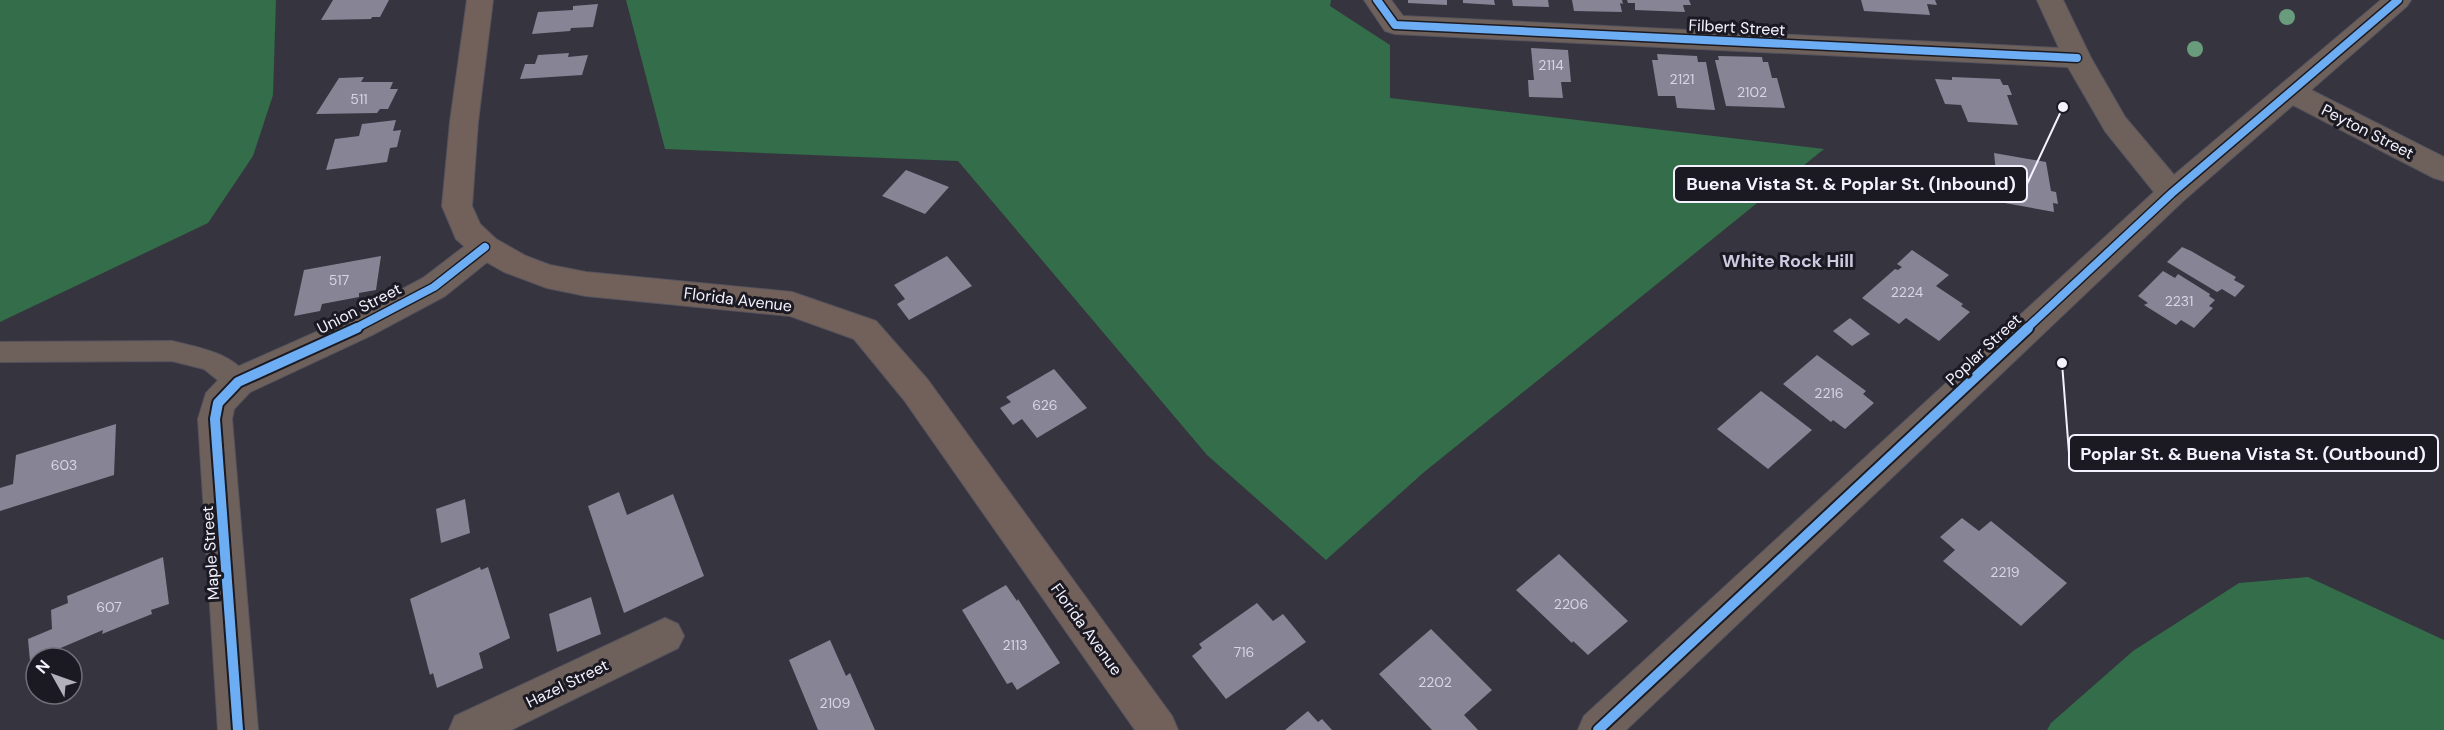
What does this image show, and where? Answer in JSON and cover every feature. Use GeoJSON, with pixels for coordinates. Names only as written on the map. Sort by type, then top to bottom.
{"type":"FeatureCollection","features":[{"type":"Feature","properties":{"kind":"main road","name":"Florida Avenue"},"geometry":{"type":"LineString","coordinates":[[480,0],[464,122],[458,206],[467,231],[485,247],[515,264],[547,276],[586,284],[792,304],[865,330],[916,390],[1158,730]]}},
{"type":"Feature","properties":{"kind":"street","name":"Filbert Street"},"geometry":{"type":"LineString","coordinates":[[1377,0],[1395,25],[2077,58]]}},
{"type":"Feature","properties":{"kind":"street"},"geometry":{"type":"LineString","coordinates":[[2050,0],[2077,58],[2115,124],[2172,193]]}},
{"type":"Feature","properties":{"kind":"street","name":"Poplar Street"},"geometry":{"type":"LineString","coordinates":[[1598,730],[2172,193],[2398,0]]}},
{"type":"Feature","properties":{"kind":"street","name":"Peyton Street"},"geometry":{"type":"LineString","coordinates":[[2291,92],[2444,170]]}},
{"type":"Feature","properties":{"kind":"street","name":"Union Street"},"geometry":{"type":"LineString","coordinates":[[238,382],[361,326],[434,287],[485,247]]}},
{"type":"Feature","properties":{"kind":"street","name":"Maple Street"},"geometry":{"type":"LineString","coordinates":[[238,382],[218,403],[215,419],[238,730]]}},
{"type":"Feature","properties":{"kind":"street","name":"Hazel Street"},"geometry":{"type":"LineString","coordinates":[[469,730],[665,636]]}},
{"type":"Feature","properties":{"kind":"lane"},"geometry":{"type":"LineString","coordinates":[[0,352],[172,351],[212,361],[238,382]]}},
{"type":"Feature","properties":{"kind":"green space"},"geometry":{"type":"Polygon","coordinates":[[[0,0],[276,0],[273,95],[253,156],[208,223],[0,322],[0,0]]]}},
{"type":"Feature","properties":{"kind":"green space"},"geometry":{"type":"Polygon","coordinates":[[[626,0],[1331,0],[1330,6],[1390,45],[1390,98],[1824,149],[1423,473],[1326,560],[1207,455],[958,161],[665,149],[626,0]]]}},
{"type":"Feature","properties":{"kind":"green space"},"geometry":{"type":"Polygon","coordinates":[[[2308,577],[2444,640],[2444,730],[2047,730],[2051,723],[2133,651],[2239,583],[2308,577]]]}},
{"type":"Feature","properties":{"kind":"building"},"geometry":{"type":"Polygon","coordinates":[[[333,0],[389,0],[380,17],[321,20],[333,0]]]}},
{"type":"Feature","properties":{"kind":"building"},"geometry":{"type":"Polygon","coordinates":[[[1408,0],[1447,0],[1447,5],[1408,3],[1408,0]]]}},
{"type":"Feature","properties":{"kind":"building"},"geometry":{"type":"Polygon","coordinates":[[[1463,0],[1494,0],[1495,5],[1463,3],[1463,0]]]}},
{"type":"Feature","properties":{"kind":"building"},"geometry":{"type":"Polygon","coordinates":[[[1512,0],[1548,0],[1549,7],[1513,6],[1512,0]]]}},
{"type":"Feature","properties":{"kind":"building"},"geometry":{"type":"Polygon","coordinates":[[[1572,0],[1622,0],[1623,4],[1620,3],[1622,12],[1574,11],[1572,0]]]}},
{"type":"Feature","properties":{"kind":"building"},"geometry":{"type":"Polygon","coordinates":[[[1627,0],[1689,0],[1691,5],[1683,5],[1685,12],[1635,10],[1635,3],[1628,3],[1627,0]]]}},
{"type":"Feature","properties":{"kind":"building"},"geometry":{"type":"Polygon","coordinates":[[[1861,0],[1935,0],[1937,5],[1927,4],[1930,15],[1864,11],[1861,0]]]}},
{"type":"Feature","properties":{"kind":"building"},"geometry":{"type":"Polygon","coordinates":[[[598,4],[593,27],[532,34],[538,12],[573,10],[573,6],[598,4]]]}},
{"type":"Feature","properties":{"kind":"building"},"geometry":{"type":"Polygon","coordinates":[[[1531,48],[1568,50],[1571,82],[1561,82],[1563,98],[1529,97],[1528,80],[1534,80],[1531,48]]]}},
{"type":"Feature","properties":{"kind":"building"},"geometry":{"type":"Polygon","coordinates":[[[569,53],[568,57],[588,55],[582,75],[520,79],[525,64],[535,64],[538,55],[569,53]]]}},
{"type":"Feature","properties":{"kind":"building"},"geometry":{"type":"Polygon","coordinates":[[[1657,54],[1697,56],[1698,62],[1706,62],[1715,110],[1677,108],[1675,96],[1658,96],[1652,60],[1658,60],[1657,54]]]}},
{"type":"Feature","properties":{"kind":"building"},"geometry":{"type":"Polygon","coordinates":[[[1718,56],[1762,57],[1763,62],[1768,62],[1772,78],[1777,78],[1785,108],[1726,106],[1715,60],[1719,60],[1718,56]]]}},
{"type":"Feature","properties":{"kind":"building"},"geometry":{"type":"Polygon","coordinates":[[[364,77],[361,82],[393,82],[390,89],[398,89],[388,109],[380,109],[377,113],[316,114],[339,78],[364,77]]]}},
{"type":"Feature","properties":{"kind":"building"},"geometry":{"type":"Polygon","coordinates":[[[1952,77],[2000,79],[2003,85],[2008,85],[2012,95],[2007,95],[2018,125],[1968,122],[1961,105],[1945,104],[1935,79],[1952,80],[1952,77]]]}},
{"type":"Feature","properties":{"kind":"building"},"geometry":{"type":"Polygon","coordinates":[[[396,120],[393,131],[401,130],[397,147],[390,148],[387,162],[326,170],[335,139],[359,136],[362,124],[396,120]]]}},
{"type":"Feature","properties":{"kind":"building"},"geometry":{"type":"Polygon","coordinates":[[[1994,153],[2046,162],[2051,191],[2056,192],[2058,204],[2053,203],[2054,212],[1999,202],[1994,153]]]}},
{"type":"Feature","properties":{"kind":"building"},"geometry":{"type":"Polygon","coordinates":[[[906,170],[949,187],[925,214],[882,196],[906,170]]]}},
{"type":"Feature","properties":{"kind":"building"},"geometry":{"type":"Polygon","coordinates":[[[2182,247],[2236,277],[2234,280],[2245,286],[2235,297],[2222,289],[2217,292],[2167,262],[2182,247]]]}},
{"type":"Feature","properties":{"kind":"building"},"geometry":{"type":"Polygon","coordinates":[[[1912,250],[1949,275],[1936,286],[1963,304],[1961,306],[1970,312],[1939,341],[1906,318],[1899,324],[1862,298],[1895,269],[1902,267],[1897,264],[1912,250]]]}},
{"type":"Feature","properties":{"kind":"building"},"geometry":{"type":"Polygon","coordinates":[[[381,256],[376,290],[359,293],[359,297],[322,304],[320,311],[294,316],[304,270],[381,256]]]}},
{"type":"Feature","properties":{"kind":"building"},"geometry":{"type":"Polygon","coordinates":[[[947,256],[972,286],[909,320],[897,304],[905,299],[894,285],[947,256]]]}},
{"type":"Feature","properties":{"kind":"building"},"geometry":{"type":"Polygon","coordinates":[[[2163,271],[2175,278],[2178,274],[2210,294],[2209,296],[2215,300],[2209,306],[2213,308],[2194,328],[2181,320],[2176,325],[2144,305],[2148,303],[2138,296],[2163,271]]]}},
{"type":"Feature","properties":{"kind":"building"},"geometry":{"type":"Polygon","coordinates":[[[1850,318],[1870,334],[1852,346],[1833,331],[1850,318]]]}},
{"type":"Feature","properties":{"kind":"building"},"geometry":{"type":"Polygon","coordinates":[[[1817,355],[1866,391],[1863,394],[1874,403],[1845,429],[1833,420],[1831,422],[1783,384],[1817,355]]]}},
{"type":"Feature","properties":{"kind":"building"},"geometry":{"type":"Polygon","coordinates":[[[1054,369],[1087,408],[1037,438],[1022,419],[1013,425],[1000,408],[1011,402],[1006,397],[1054,369]]]}},
{"type":"Feature","properties":{"kind":"building"},"geometry":{"type":"Polygon","coordinates":[[[1761,391],[1812,430],[1768,469],[1717,429],[1761,391]]]}},
{"type":"Feature","properties":{"kind":"building"},"geometry":{"type":"Polygon","coordinates":[[[116,424],[114,475],[0,511],[0,488],[13,484],[16,455],[116,424]]]}},
{"type":"Feature","properties":{"kind":"building"},"geometry":{"type":"Polygon","coordinates":[[[619,492],[627,515],[673,494],[704,576],[624,613],[588,506],[619,492]]]}},
{"type":"Feature","properties":{"kind":"building"},"geometry":{"type":"Polygon","coordinates":[[[465,499],[470,533],[441,543],[436,509],[465,499]]]}},
{"type":"Feature","properties":{"kind":"building"},"geometry":{"type":"Polygon","coordinates":[[[1962,518],[1979,531],[1991,521],[2067,583],[2021,626],[1943,561],[1955,550],[1940,537],[1962,518]]]}},
{"type":"Feature","properties":{"kind":"building"},"geometry":{"type":"Polygon","coordinates":[[[1559,554],[1628,621],[1588,655],[1573,641],[1572,643],[1516,590],[1559,554]]]}},
{"type":"Feature","properties":{"kind":"building"},"geometry":{"type":"Polygon","coordinates":[[[163,557],[169,604],[151,610],[152,614],[102,634],[103,630],[65,646],[29,646],[28,639],[52,629],[51,610],[68,603],[67,596],[163,557]]]}},
{"type":"Feature","properties":{"kind":"building"},"geometry":{"type":"Polygon","coordinates":[[[480,567],[481,570],[488,567],[510,638],[479,653],[483,668],[437,688],[433,673],[430,675],[410,599],[480,567]]]}},
{"type":"Feature","properties":{"kind":"building"},"geometry":{"type":"Polygon","coordinates":[[[1006,585],[1017,601],[1018,599],[1060,663],[1017,690],[1012,682],[1007,684],[962,610],[1006,585]]]}},
{"type":"Feature","properties":{"kind":"building"},"geometry":{"type":"Polygon","coordinates":[[[591,597],[601,634],[557,652],[549,614],[591,597]]]}},
{"type":"Feature","properties":{"kind":"building"},"geometry":{"type":"Polygon","coordinates":[[[1257,603],[1273,621],[1283,614],[1306,642],[1226,699],[1192,656],[1202,648],[1199,644],[1257,603]]]}},
{"type":"Feature","properties":{"kind":"building"},"geometry":{"type":"Polygon","coordinates":[[[1431,629],[1492,690],[1464,715],[1478,730],[1432,730],[1379,674],[1431,629]]]}},
{"type":"Feature","properties":{"kind":"building"},"geometry":{"type":"Polygon","coordinates":[[[830,640],[846,676],[850,673],[875,730],[818,730],[789,660],[830,640]]]}},
{"type":"Feature","properties":{"kind":"building"},"geometry":{"type":"Polygon","coordinates":[[[1308,711],[1318,722],[1322,719],[1332,730],[1285,730],[1308,711]]]}},
{"type":"Feature","properties":{"kind":"cycle path"},"geometry":{"type":"LineString","coordinates":[[1377,0],[1395,25],[2077,58]]}},
{"type":"Feature","properties":{"kind":"cycle path"},"geometry":{"type":"LineString","coordinates":[[1598,730],[2172,193],[2398,0]]}},
{"type":"Feature","properties":{"kind":"cycle path"},"geometry":{"type":"LineString","coordinates":[[238,730],[215,419],[218,403],[238,382],[361,326],[434,287],[485,247]]}},
{"type":"Feature","properties":{"kind":"place","name":"Buena Vista St. & Poplar St. (Inbound)"},"geometry":{"type":"Point","coordinates":[2063,107]}},
{"type":"Feature","properties":{"kind":"place","name":"Poplar St. & Buena Vista St. (Outbound)"},"geometry":{"type":"Point","coordinates":[2062,363]}},
{"type":"Feature","properties":{"kind":"district","name":"White Rock Hill"},"geometry":{"type":"Point","coordinates":[1788,261]}}]}
